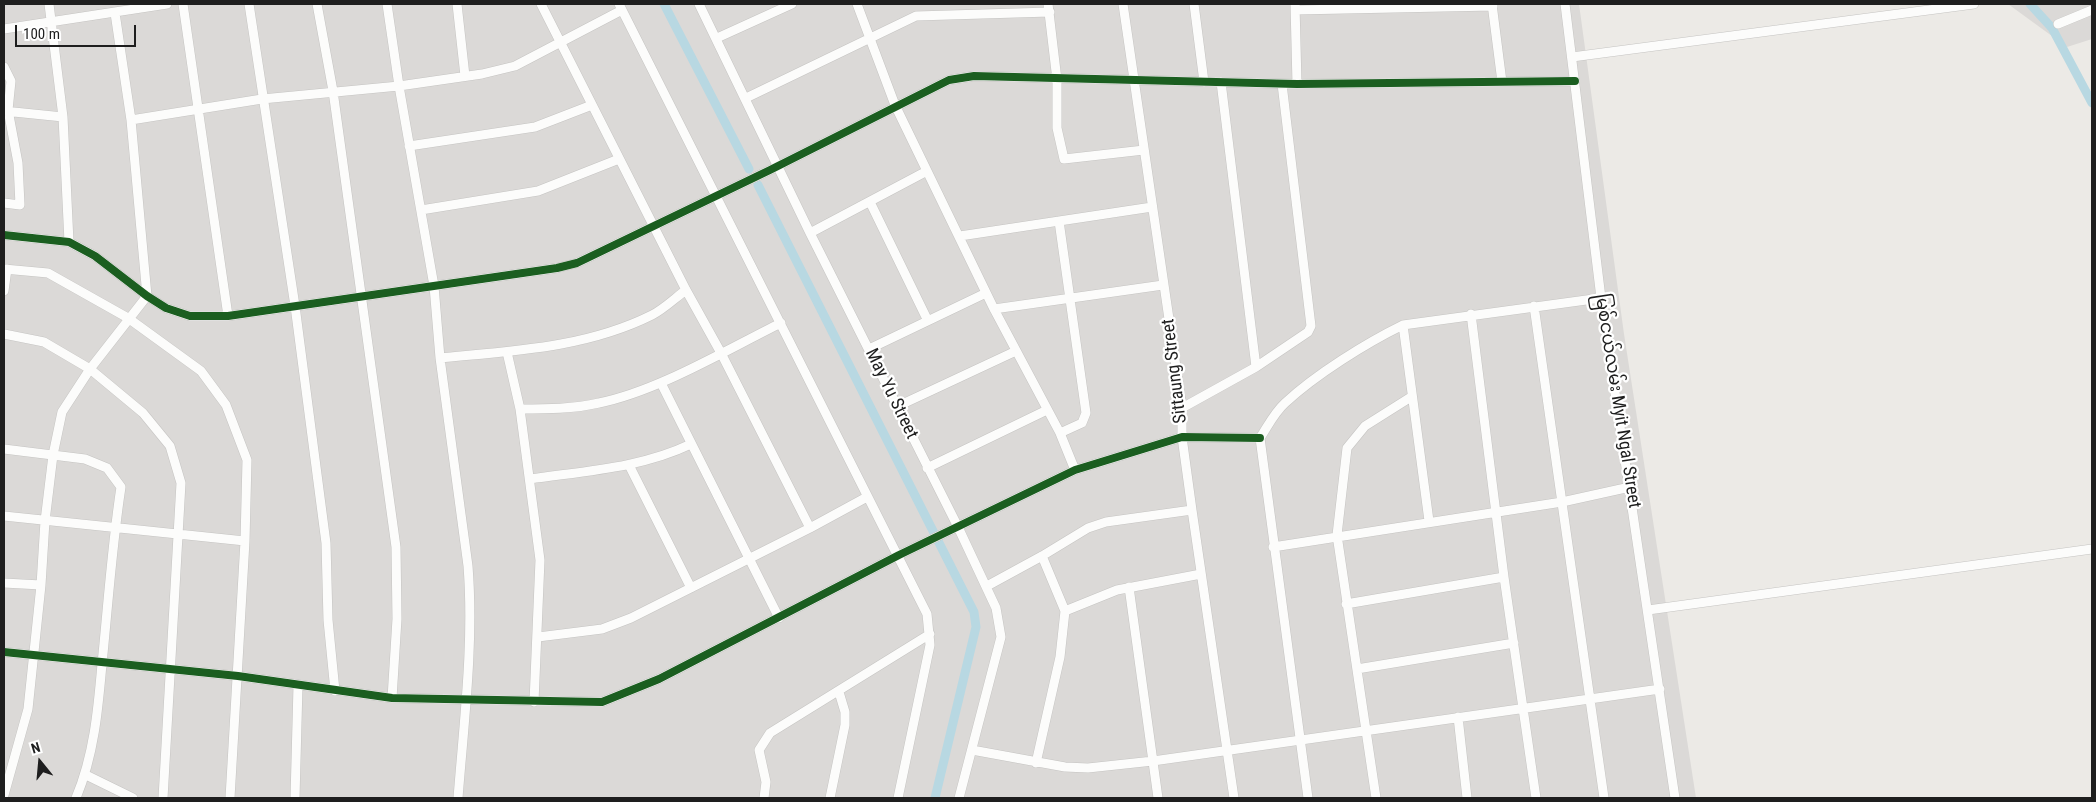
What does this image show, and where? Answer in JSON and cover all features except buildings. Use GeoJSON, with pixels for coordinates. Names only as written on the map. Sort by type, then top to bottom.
{"type":"FeatureCollection","features":[{"type":"Feature","properties":{"kind":"street"},"geometry":{"type":"LineString","coordinates":[[49,4],[63,117],[69,242]]}},
{"type":"Feature","properties":{"kind":"street"},"geometry":{"type":"LineString","coordinates":[[4,29],[167,4]]}},
{"type":"Feature","properties":{"kind":"street"},"geometry":{"type":"LineString","coordinates":[[182,4],[228,316]]}},
{"type":"Feature","properties":{"kind":"street"},"geometry":{"type":"LineString","coordinates":[[249,4],[295,306],[326,543],[328,620],[335,691]]}},
{"type":"Feature","properties":{"kind":"street"},"geometry":{"type":"LineString","coordinates":[[317,4],[333,91],[398,569],[392,698]]}},
{"type":"Feature","properties":{"kind":"street"},"geometry":{"type":"LineString","coordinates":[[386,4],[398,86],[434,286],[440,358],[469,573],[466,701],[458,798]]}},
{"type":"Feature","properties":{"kind":"street"},"geometry":{"type":"LineString","coordinates":[[457,4],[465,76]]}},
{"type":"Feature","properties":{"kind":"street"},"geometry":{"type":"LineString","coordinates":[[540,4],[810,528]]}},
{"type":"Feature","properties":{"kind":"street","name":"May Yu Street"},"geometry":{"type":"LineString","coordinates":[[701,4],[810,233],[958,527],[996,608],[1001,637],[959,798]]}},
{"type":"Feature","properties":{"kind":"street"},"geometry":{"type":"LineString","coordinates":[[717,38],[789,4]]}},
{"type":"Feature","properties":{"kind":"street"},"geometry":{"type":"LineString","coordinates":[[857,4],[895,105],[994,309],[1060,433],[1074,470]]}},
{"type":"Feature","properties":{"kind":"street","name":"Sittaung Street"},"geometry":{"type":"LineString","coordinates":[[1123,4],[1182,408],[1182,437],[1234,798]]}},
{"type":"Feature","properties":{"kind":"street"},"geometry":{"type":"LineString","coordinates":[[1194,4],[1204,82]]}},
{"type":"Feature","properties":{"kind":"street","name":"မြစ်ငယ်လမ်း Myit Ngal Street"},"geometry":{"type":"LineString","coordinates":[[1565,4],[1601,298],[1675,798]]}},
{"type":"Feature","properties":{"kind":"street"},"geometry":{"type":"LineString","coordinates":[[1572,57],[1974,4]]}},
{"type":"Feature","properties":{"kind":"street"},"geometry":{"type":"LineString","coordinates":[[1297,84],[1295,7],[1492,5],[1502,82]]}},
{"type":"Feature","properties":{"kind":"street"},"geometry":{"type":"LineString","coordinates":[[131,120],[262,99],[398,86],[515,66],[560,44],[620,7],[867,497],[899,555],[927,614],[930,645],[898,798]]}},
{"type":"Feature","properties":{"kind":"street"},"geometry":{"type":"LineString","coordinates":[[746,98],[916,16],[1049,8],[1057,80],[1056,128],[1064,160],[1144,150]]}},
{"type":"Feature","properties":{"kind":"street"},"geometry":{"type":"LineString","coordinates":[[2058,24],[2092,10]]}},
{"type":"Feature","properties":{"kind":"street"},"geometry":{"type":"LineString","coordinates":[[4,795],[23,730],[34,655],[41,585],[44,521],[53,455],[62,412],[90,368],[147,296],[131,120],[115,12]]}},
{"type":"Feature","properties":{"kind":"street"},"geometry":{"type":"LineString","coordinates":[[4,67],[10,82],[6,111],[18,163],[20,205],[4,203]]}},
{"type":"Feature","properties":{"kind":"street"},"geometry":{"type":"LineString","coordinates":[[4,235],[69,242],[95,256],[147,296],[166,308],[190,316],[228,316],[577,263],[716,197],[895,105],[949,80],[974,76],[1057,80],[1282,84],[1575,82]]}},
{"type":"Feature","properties":{"kind":"street"},"geometry":{"type":"LineString","coordinates":[[1221,82],[1256,367]]}},
{"type":"Feature","properties":{"kind":"street"},"geometry":{"type":"LineString","coordinates":[[1182,408],[1256,367],[1308,332],[1312,320],[1282,84]]}},
{"type":"Feature","properties":{"kind":"street"},"geometry":{"type":"LineString","coordinates":[[409,146],[535,127],[592,104]]}},
{"type":"Feature","properties":{"kind":"street"},"geometry":{"type":"LineString","coordinates":[[6,111],[63,117]]}},
{"type":"Feature","properties":{"kind":"street"},"geometry":{"type":"LineString","coordinates":[[421,210],[538,191],[620,159]]}},
{"type":"Feature","properties":{"kind":"street"},"geometry":{"type":"LineString","coordinates":[[810,233],[927,171]]}},
{"type":"Feature","properties":{"kind":"street"},"geometry":{"type":"LineString","coordinates":[[870,202],[927,320]]}},
{"type":"Feature","properties":{"kind":"street"},"geometry":{"type":"LineString","coordinates":[[960,236],[1152,207]]}},
{"type":"Feature","properties":{"kind":"street"},"geometry":{"type":"LineString","coordinates":[[1059,221],[1086,413],[1082,423],[1060,433]]}},
{"type":"Feature","properties":{"kind":"street"},"geometry":{"type":"LineString","coordinates":[[4,291],[5,269],[48,273],[128,318],[201,370],[226,405],[247,460],[245,541],[230,798]]}},
{"type":"Feature","properties":{"kind":"street"},"geometry":{"type":"LineString","coordinates":[[994,309],[1164,285]]}},
{"type":"Feature","properties":{"kind":"street"},"geometry":{"type":"LineString","coordinates":[[440,358],[549,347],[600,336],[653,314],[686,290]]}},
{"type":"Feature","properties":{"kind":"street"},"geometry":{"type":"LineString","coordinates":[[869,349],[986,293]]}},
{"type":"Feature","properties":{"kind":"street"},"geometry":{"type":"LineString","coordinates":[[1308,798],[1273,547],[1260,438],[1275,414],[1301,390],[1377,338],[1403,325],[1471,314],[1601,298]]}},
{"type":"Feature","properties":{"kind":"street"},"geometry":{"type":"LineString","coordinates":[[1534,306],[1604,798]]}},
{"type":"Feature","properties":{"kind":"street"},"geometry":{"type":"LineString","coordinates":[[1471,314],[1504,577],[1536,798]]}},
{"type":"Feature","properties":{"kind":"street"},"geometry":{"type":"LineString","coordinates":[[520,409],[556,410],[600,403],[661,383],[781,324]]}},
{"type":"Feature","properties":{"kind":"street"},"geometry":{"type":"LineString","coordinates":[[1403,325],[1411,397],[1429,521]]}},
{"type":"Feature","properties":{"kind":"street"},"geometry":{"type":"LineString","coordinates":[[4,334],[44,342],[90,368],[144,413],[170,446],[181,482],[163,798]]}},
{"type":"Feature","properties":{"kind":"street"},"geometry":{"type":"LineString","coordinates":[[896,407],[1016,351]]}},
{"type":"Feature","properties":{"kind":"street"},"geometry":{"type":"LineString","coordinates":[[507,352],[520,409],[540,560],[534,702]]}},
{"type":"Feature","properties":{"kind":"street"},"geometry":{"type":"LineString","coordinates":[[661,383],[779,618]]}},
{"type":"Feature","properties":{"kind":"street"},"geometry":{"type":"LineString","coordinates":[[1376,798],[1337,535],[1347,448],[1365,426],[1411,397]]}},
{"type":"Feature","properties":{"kind":"street"},"geometry":{"type":"LineString","coordinates":[[927,468],[1048,410]]}},
{"type":"Feature","properties":{"kind":"street"},"geometry":{"type":"LineString","coordinates":[[4,652],[238,676],[392,698],[466,701],[602,702],[659,679],[899,555],[1074,470],[1182,437],[1260,438]]}},
{"type":"Feature","properties":{"kind":"street"},"geometry":{"type":"LineString","coordinates":[[530,479],[629,465],[670,454],[692,444]]}},
{"type":"Feature","properties":{"kind":"street"},"geometry":{"type":"LineString","coordinates":[[4,449],[85,459],[106,468],[121,486],[114,528],[97,723],[86,775],[76,798]]}},
{"type":"Feature","properties":{"kind":"street"},"geometry":{"type":"LineString","coordinates":[[629,465],[691,588]]}},
{"type":"Feature","properties":{"kind":"street"},"geometry":{"type":"LineString","coordinates":[[1273,547],[1337,535],[1562,502],[1630,487]]}},
{"type":"Feature","properties":{"kind":"street"},"geometry":{"type":"LineString","coordinates":[[538,637],[602,629],[632,618],[867,497]]}},
{"type":"Feature","properties":{"kind":"street"},"geometry":{"type":"LineString","coordinates":[[987,586],[1088,528],[1106,522],[1192,510]]}},
{"type":"Feature","properties":{"kind":"street"},"geometry":{"type":"LineString","coordinates":[[4,516],[245,541]]}},
{"type":"Feature","properties":{"kind":"street"},"geometry":{"type":"LineString","coordinates":[[1648,610],[2092,549]]}},
{"type":"Feature","properties":{"kind":"street"},"geometry":{"type":"LineString","coordinates":[[1036,763],[1060,657],[1064,611],[1042,556]]}},
{"type":"Feature","properties":{"kind":"street"},"geometry":{"type":"LineString","coordinates":[[1064,611],[1129,587],[1201,574]]}},
{"type":"Feature","properties":{"kind":"street"},"geometry":{"type":"LineString","coordinates":[[1346,604],[1504,577]]}},
{"type":"Feature","properties":{"kind":"street"},"geometry":{"type":"LineString","coordinates":[[4,583],[41,585]]}},
{"type":"Feature","properties":{"kind":"street"},"geometry":{"type":"LineString","coordinates":[[1129,587],[1158,798]]}},
{"type":"Feature","properties":{"kind":"street"},"geometry":{"type":"LineString","coordinates":[[764,798],[766,782],[759,750],[770,733],[930,634]]}},
{"type":"Feature","properties":{"kind":"street"},"geometry":{"type":"LineString","coordinates":[[1357,669],[1514,643]]}},
{"type":"Feature","properties":{"kind":"street"},"geometry":{"type":"LineString","coordinates":[[295,798],[298,686]]}},
{"type":"Feature","properties":{"kind":"street"},"geometry":{"type":"LineString","coordinates":[[972,750],[1036,763],[1088,768],[1153,761],[1458,717],[1523,710],[1660,689]]}},
{"type":"Feature","properties":{"kind":"street"},"geometry":{"type":"LineString","coordinates":[[830,798],[845,725],[845,712],[839,692]]}},
{"type":"Feature","properties":{"kind":"street"},"geometry":{"type":"LineString","coordinates":[[1458,717],[1467,798]]}},
{"type":"Feature","properties":{"kind":"street"},"geometry":{"type":"LineString","coordinates":[[86,775],[133,798]]}},
{"type":"Feature","properties":{"kind":"shaded area"},"geometry":{"type":"Polygon","coordinates":[[[4,4],[1579,4],[1624,334],[1696,798],[4,798],[4,4]]]}},
{"type":"Feature","properties":{"kind":"shaded area"},"geometry":{"type":"Polygon","coordinates":[[[2008,4],[2092,4],[2092,39],[2067,47],[2008,4]]]}},
{"type":"Feature","properties":{"kind":"waterway"},"geometry":{"type":"LineString","coordinates":[[664,4],[749,169]]}},
{"type":"Feature","properties":{"kind":"waterway"},"geometry":{"type":"LineString","coordinates":[[2030,4],[2052,28],[2092,103]]}},
{"type":"Feature","properties":{"kind":"waterway"},"geometry":{"type":"LineString","coordinates":[[758,185],[974,612],[976,627],[935,798]]}},
{"type":"Feature","properties":{"kind":"cycle path"},"geometry":{"type":"LineString","coordinates":[[4,235],[69,242],[95,256],[147,296],[166,308],[190,316],[228,316],[557,268],[577,263],[770,170],[949,80],[974,76],[1297,84],[1575,81]]}},
{"type":"Feature","properties":{"kind":"cycle path"},"geometry":{"type":"LineString","coordinates":[[4,652],[238,676],[392,698],[602,702],[659,679],[899,555],[1075,470],[1182,437],[1260,438]]}}]}
